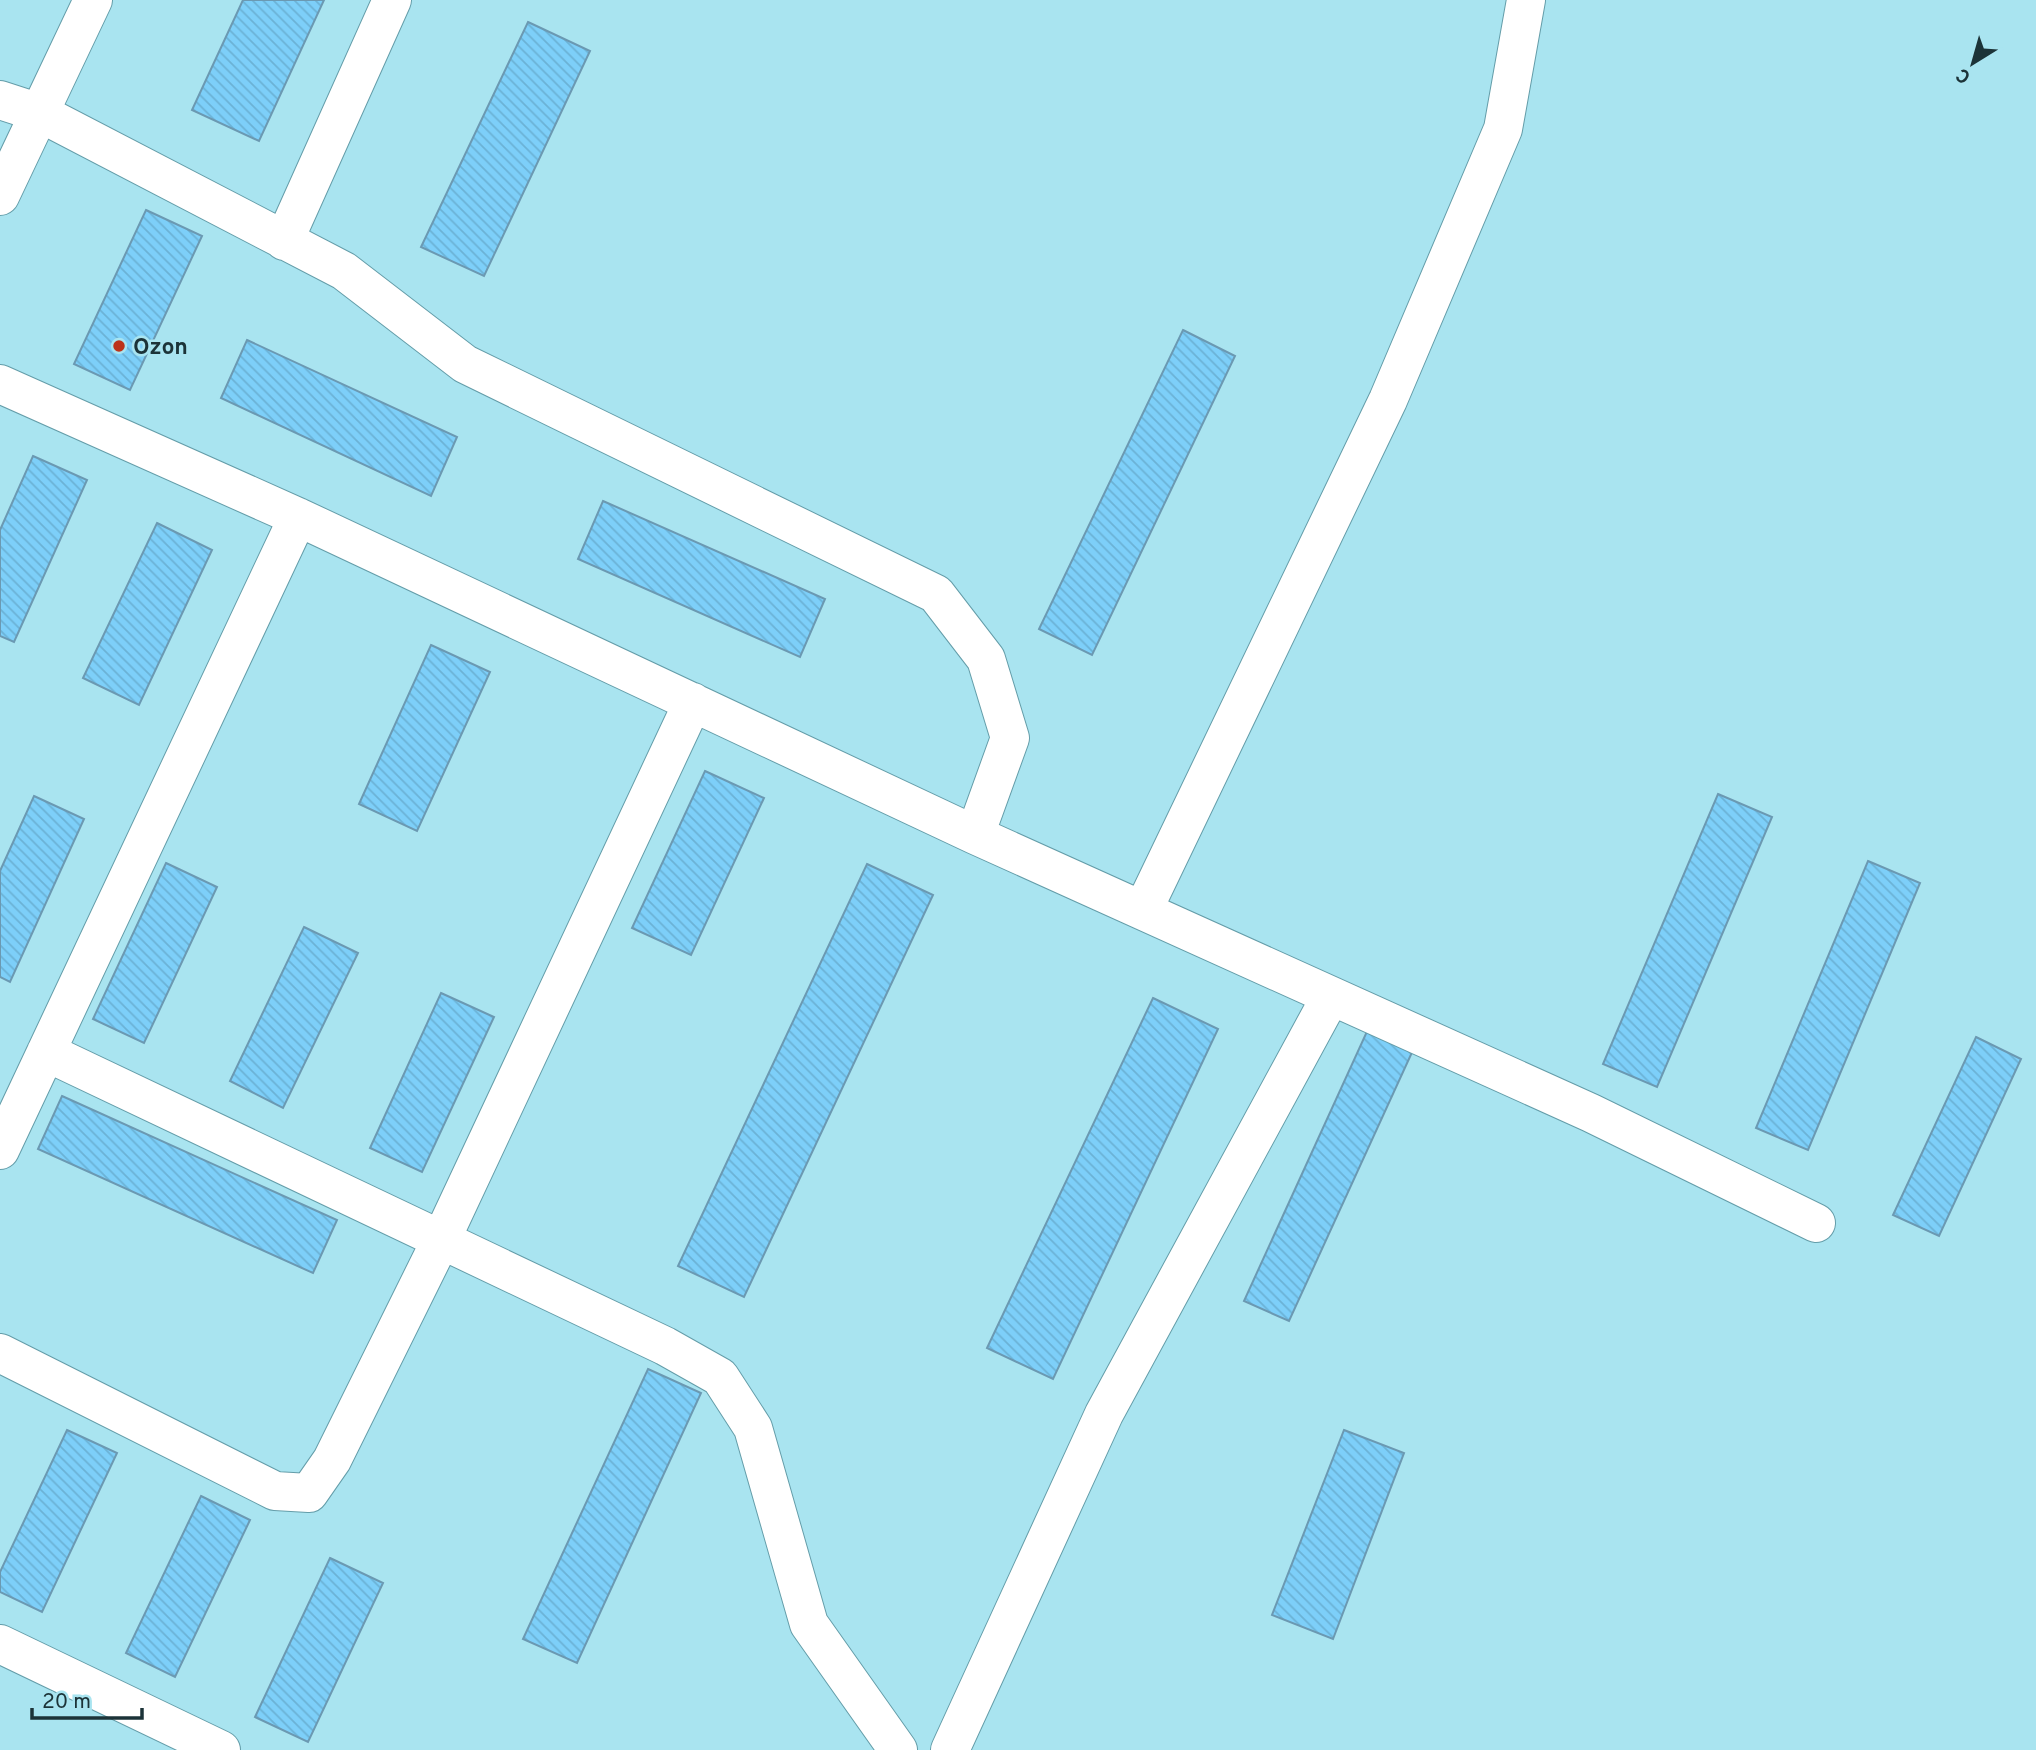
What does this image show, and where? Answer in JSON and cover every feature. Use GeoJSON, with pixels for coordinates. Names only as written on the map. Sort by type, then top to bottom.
{"type":"FeatureCollection","features":[{"type":"Feature","properties":{"kind":"main road"},"geometry":{"type":"LineString","coordinates":[[0,196],[93,0]]}},
{"type":"Feature","properties":{"kind":"main road"},"geometry":{"type":"LineString","coordinates":[[284,241],[392,0]]}},
{"type":"Feature","properties":{"kind":"main road"},"geometry":{"type":"LineString","coordinates":[[1143,910],[1388,400],[1503,128],[1526,0]]}},
{"type":"Feature","properties":{"kind":"main road"},"geometry":{"type":"LineString","coordinates":[[0,100],[40,113],[344,271],[465,364],[936,594],[986,659],[1010,738],[975,835]]}},
{"type":"Feature","properties":{"kind":"main road"},"geometry":{"type":"LineString","coordinates":[[0,384],[298,517],[975,835],[1591,1112],[1816,1223]]}},
{"type":"Feature","properties":{"kind":"main road"},"geometry":{"type":"LineString","coordinates":[[0,1150],[298,517]]}},
{"type":"Feature","properties":{"kind":"main road"},"geometry":{"type":"LineString","coordinates":[[0,1353],[275,1491],[309,1493],[331,1460],[441,1240],[693,702]]}},
{"type":"Feature","properties":{"kind":"main road"},"geometry":{"type":"LineString","coordinates":[[950,1750],[1104,1414],[1331,996]]}},
{"type":"Feature","properties":{"kind":"main road"},"geometry":{"type":"LineString","coordinates":[[46,1052],[666,1346],[720,1377],[753,1428],[808,1624],[898,1750]]}},
{"type":"Feature","properties":{"kind":"main road"},"geometry":{"type":"LineString","coordinates":[[0,1644],[203,1746]]}},
{"type":"Feature","properties":{"kind":"building"},"geometry":{"type":"Polygon","coordinates":[[[243,0],[324,0],[259,141],[192,110],[243,0]]]}},
{"type":"Feature","properties":{"kind":"building"},"geometry":{"type":"Polygon","coordinates":[[[528,22],[590,51],[484,276],[421,247],[528,22]]]}},
{"type":"Feature","properties":{"kind":"building"},"geometry":{"type":"Polygon","coordinates":[[[146,210],[202,236],[130,390],[74,364],[146,210]]]}},
{"type":"Feature","properties":{"kind":"building"},"geometry":{"type":"Polygon","coordinates":[[[1183,330],[1235,356],[1092,655],[1039,629],[1183,330]]]}},
{"type":"Feature","properties":{"kind":"building"},"geometry":{"type":"Polygon","coordinates":[[[247,340],[457,437],[431,496],[221,398],[247,340]]]}},
{"type":"Feature","properties":{"kind":"building"},"geometry":{"type":"Polygon","coordinates":[[[33,456],[87,480],[14,642],[0,636],[0,530],[33,456]]]}},
{"type":"Feature","properties":{"kind":"building"},"geometry":{"type":"Polygon","coordinates":[[[603,501],[825,599],[800,657],[578,559],[603,501]]]}},
{"type":"Feature","properties":{"kind":"building"},"geometry":{"type":"Polygon","coordinates":[[[157,523],[212,550],[139,705],[83,678],[157,523]]]}},
{"type":"Feature","properties":{"kind":"building"},"geometry":{"type":"Polygon","coordinates":[[[431,645],[490,672],[417,831],[359,804],[431,645]]]}},
{"type":"Feature","properties":{"kind":"building"},"geometry":{"type":"Polygon","coordinates":[[[705,771],[764,798],[691,955],[632,928],[705,771]]]}},
{"type":"Feature","properties":{"kind":"building"},"geometry":{"type":"Polygon","coordinates":[[[1718,794],[1772,817],[1657,1087],[1603,1064],[1718,794]]]}},
{"type":"Feature","properties":{"kind":"building"},"geometry":{"type":"Polygon","coordinates":[[[34,796],[84,819],[10,982],[0,977],[0,871],[34,796]]]}},
{"type":"Feature","properties":{"kind":"building"},"geometry":{"type":"Polygon","coordinates":[[[1868,861],[1920,883],[1808,1150],[1756,1128],[1868,861]]]}},
{"type":"Feature","properties":{"kind":"building"},"geometry":{"type":"Polygon","coordinates":[[[166,863],[217,887],[144,1043],[93,1019],[166,863]]]}},
{"type":"Feature","properties":{"kind":"building"},"geometry":{"type":"Polygon","coordinates":[[[867,864],[933,895],[744,1297],[678,1266],[867,864]]]}},
{"type":"Feature","properties":{"kind":"building"},"geometry":{"type":"Polygon","coordinates":[[[304,927],[358,953],[283,1108],[230,1081],[304,927]]]}},
{"type":"Feature","properties":{"kind":"building"},"geometry":{"type":"Polygon","coordinates":[[[441,993],[494,1017],[422,1172],[370,1148],[441,993]]]}},
{"type":"Feature","properties":{"kind":"building"},"geometry":{"type":"Polygon","coordinates":[[[1153,998],[1218,1029],[1053,1379],[987,1348],[1153,998]]]}},
{"type":"Feature","properties":{"kind":"building"},"geometry":{"type":"Polygon","coordinates":[[[1369,1027],[1414,1048],[1289,1321],[1244,1301],[1369,1027]]]}},
{"type":"Feature","properties":{"kind":"building"},"geometry":{"type":"Polygon","coordinates":[[[1976,1037],[2021,1059],[1939,1236],[1893,1215],[1976,1037]]]}},
{"type":"Feature","properties":{"kind":"building"},"geometry":{"type":"Polygon","coordinates":[[[62,1096],[337,1220],[313,1273],[38,1149],[62,1096]]]}},
{"type":"Feature","properties":{"kind":"building"},"geometry":{"type":"Polygon","coordinates":[[[648,1369],[701,1393],[577,1663],[523,1639],[648,1369]]]}},
{"type":"Feature","properties":{"kind":"building"},"geometry":{"type":"Polygon","coordinates":[[[67,1430],[117,1453],[42,1612],[0,1592],[0,1572],[67,1430]]]}},
{"type":"Feature","properties":{"kind":"building"},"geometry":{"type":"Polygon","coordinates":[[[1344,1430],[1404,1453],[1333,1639],[1272,1615],[1344,1430]]]}},
{"type":"Feature","properties":{"kind":"building"},"geometry":{"type":"Polygon","coordinates":[[[201,1496],[250,1520],[175,1677],[126,1653],[201,1496]]]}},
{"type":"Feature","properties":{"kind":"building"},"geometry":{"type":"Polygon","coordinates":[[[330,1558],[383,1583],[308,1742],[255,1717],[330,1558]]]}},
{"type":"Feature","properties":{"kind":"place","name":"Ozon"},"geometry":{"type":"Point","coordinates":[119,346]}}]}
